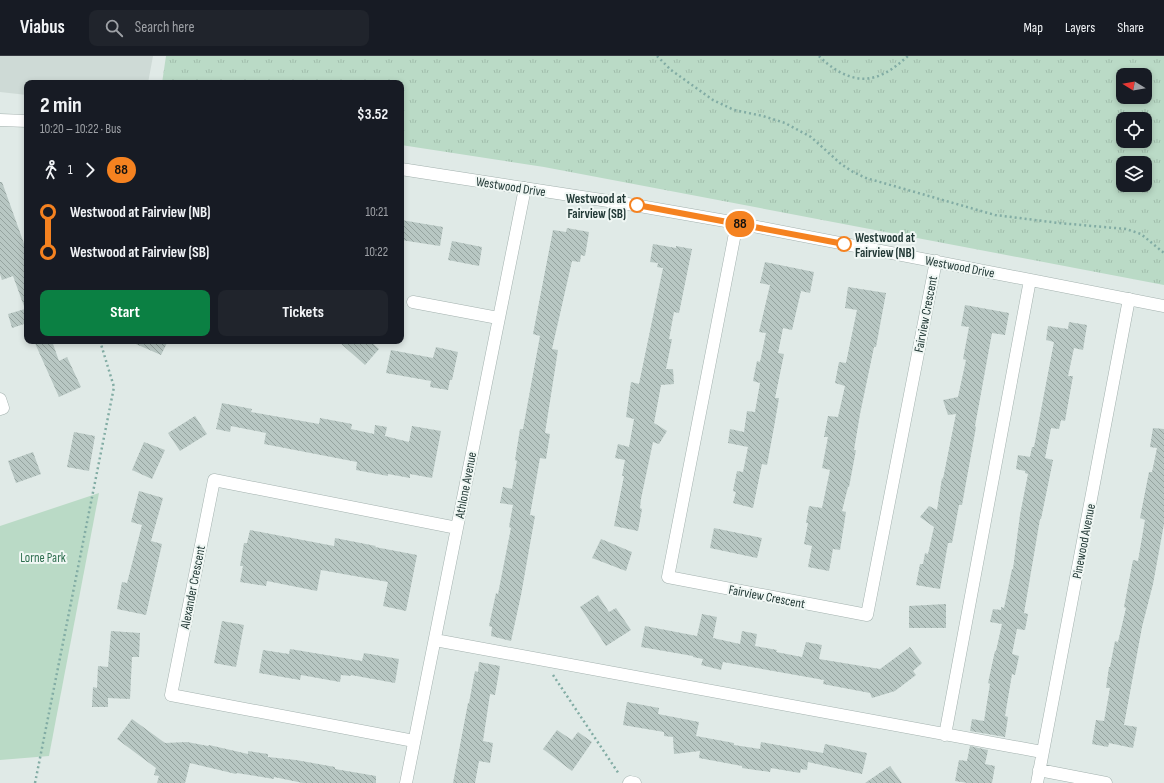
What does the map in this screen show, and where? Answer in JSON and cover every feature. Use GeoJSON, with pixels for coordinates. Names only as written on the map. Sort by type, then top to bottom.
{"type":"FeatureCollection","features":[{"type":"Feature","properties":{"kind":"street"},"geometry":{"type":"LineString","coordinates":[[0,120],[24,122]]}},
{"type":"Feature","properties":{"kind":"street","name":"Westwood Drive"},"geometry":{"type":"LineString","coordinates":[[404,169],[634,205],[737,223],[1164,306]]}},
{"type":"Feature","properties":{"kind":"street","name":"Athlone Avenue"},"geometry":{"type":"LineString","coordinates":[[406,783],[524,188]]}},
{"type":"Feature","properties":{"kind":"street","name":"Fairview Crescent"},"geometry":{"type":"LineString","coordinates":[[737,223],[668,577],[867,615],[936,261]]}},
{"type":"Feature","properties":{"kind":"street"},"geometry":{"type":"LineString","coordinates":[[945,735],[1030,280]]}},
{"type":"Feature","properties":{"kind":"street","name":"Pinewood Avenue"},"geometry":{"type":"LineString","coordinates":[[1036,783],[1129,299]]}},
{"type":"Feature","properties":{"kind":"street"},"geometry":{"type":"LineString","coordinates":[[413,302],[498,318]]}},
{"type":"Feature","properties":{"kind":"street"},"geometry":{"type":"LineString","coordinates":[[0,399],[3,408],[0,409]]}},
{"type":"Feature","properties":{"kind":"street","name":"Alexander Crescent"},"geometry":{"type":"LineString","coordinates":[[414,741],[171,695],[214,480],[457,528]]}},
{"type":"Feature","properties":{"kind":"street"},"geometry":{"type":"LineString","coordinates":[[435,640],[1042,752]]}},
{"type":"Feature","properties":{"kind":"street"},"geometry":{"type":"LineString","coordinates":[[1039,770],[1106,783]]}},
{"type":"Feature","properties":{"kind":"path"},"geometry":{"type":"LineString","coordinates":[[657,56],[671,70],[713,100],[734,110],[764,116],[785,123],[811,137],[841,164],[866,178],[995,214],[1059,223],[1126,229],[1141,234],[1164,253]]}},
{"type":"Feature","properties":{"kind":"path"},"geometry":{"type":"LineString","coordinates":[[819,56],[837,72],[851,77],[870,78],[882,75],[893,69],[908,56]]}},
{"type":"Feature","properties":{"kind":"path"},"geometry":{"type":"LineString","coordinates":[[35,783],[114,387],[101,344]]}},
{"type":"Feature","properties":{"kind":"path"},"geometry":{"type":"LineString","coordinates":[[542,660],[623,781],[631,783]]}},
{"type":"Feature","properties":{"kind":"shaded area"},"geometry":{"type":"Polygon","coordinates":[[[0,56],[153,56],[149,80],[24,80],[24,95],[0,92],[0,56]]]}},
{"type":"Feature","properties":{"kind":"green space"},"geometry":{"type":"Polygon","coordinates":[[[166,56],[1164,56],[1164,285],[544,167],[404,145],[404,80],[162,80],[166,56]]]}},
{"type":"Feature","properties":{"kind":"green space","name":"Lorne Park"},"geometry":{"type":"Polygon","coordinates":[[[99,493],[49,756],[0,760],[0,526],[99,493]]]}},
{"type":"Feature","properties":{"kind":"building"},"geometry":{"type":"Polygon","coordinates":[[[0,182],[2,182],[24,244],[24,306],[13,276],[2,280],[0,274],[0,182]]]}},
{"type":"Feature","properties":{"kind":"building"},"geometry":{"type":"Polygon","coordinates":[[[404,220],[443,227],[440,246],[404,240],[404,220]]]}},
{"type":"Feature","properties":{"kind":"building"},"geometry":{"type":"Polygon","coordinates":[[[567,228],[589,232],[585,256],[581,255],[580,262],[572,261],[552,349],[558,350],[545,433],[550,434],[546,459],[540,458],[530,515],[535,516],[511,641],[491,636],[492,627],[489,626],[496,593],[498,594],[511,528],[509,527],[513,505],[500,503],[503,487],[512,489],[517,461],[515,460],[520,429],[523,429],[540,336],[533,334],[553,230],[566,232],[567,228]]]}},
{"type":"Feature","properties":{"kind":"building"},"geometry":{"type":"Polygon","coordinates":[[[452,241],[482,247],[479,266],[448,260],[452,241]]]}},
{"type":"Feature","properties":{"kind":"building"},"geometry":{"type":"Polygon","coordinates":[[[653,244],[692,249],[679,313],[674,312],[669,339],[672,339],[666,369],[673,369],[674,384],[661,385],[654,423],[667,431],[659,444],[653,442],[641,499],[640,508],[642,509],[638,531],[614,526],[624,476],[622,476],[625,460],[615,458],[618,444],[629,447],[634,419],[626,417],[631,382],[639,384],[663,268],[657,267],[658,263],[650,262],[653,244]]]}},
{"type":"Feature","properties":{"kind":"building"},"geometry":{"type":"Polygon","coordinates":[[[765,262],[814,272],[810,293],[801,291],[792,330],[783,328],[778,353],[784,354],[775,398],[779,398],[767,465],[762,464],[753,508],[733,503],[736,492],[733,491],[737,471],[743,472],[748,447],[728,443],[730,429],[744,432],[747,411],[755,412],[760,383],[753,381],[757,361],[760,362],[766,333],[759,332],[770,285],[760,283],[765,262]]]}},
{"type":"Feature","properties":{"kind":"building"},"geometry":{"type":"Polygon","coordinates":[[[848,287],[886,293],[876,347],[874,347],[860,414],[854,450],[856,450],[849,487],[842,511],[846,512],[840,550],[833,549],[829,571],[808,567],[812,546],[804,544],[808,523],[806,523],[809,506],[822,508],[830,470],[822,468],[828,437],[824,437],[828,416],[838,417],[845,386],[835,383],[839,362],[846,363],[857,310],[845,308],[848,287]]]}},
{"type":"Feature","properties":{"kind":"building"},"geometry":{"type":"Polygon","coordinates":[[[965,305],[1009,313],[1005,335],[992,333],[962,505],[959,505],[952,543],[948,543],[940,589],[916,585],[920,564],[923,564],[925,553],[928,554],[934,527],[920,517],[929,506],[937,510],[942,478],[943,479],[956,414],[948,415],[943,400],[958,397],[966,360],[963,359],[969,327],[961,326],[965,305]]]}},
{"type":"Feature","properties":{"kind":"building"},"geometry":{"type":"Polygon","coordinates":[[[24,309],[24,324],[12,328],[8,314],[24,309]]]}},
{"type":"Feature","properties":{"kind":"building"},"geometry":{"type":"Polygon","coordinates":[[[1069,322],[1087,325],[1083,350],[1074,348],[1068,376],[1073,376],[1065,421],[1061,420],[1059,429],[1051,428],[1045,458],[1053,460],[1040,519],[1024,613],[1028,614],[1025,630],[1017,629],[1012,654],[1019,656],[1015,675],[1012,674],[1005,716],[1008,717],[1005,737],[970,731],[972,719],[984,721],[990,684],[988,683],[1002,624],[990,622],[993,609],[1001,610],[1001,607],[1004,608],[1013,569],[1020,515],[1028,474],[1025,473],[1025,471],[1016,469],[1018,455],[1030,457],[1032,447],[1034,447],[1054,342],[1046,340],[1048,326],[1068,329],[1069,322]]]}},
{"type":"Feature","properties":{"kind":"building"},"geometry":{"type":"Polygon","coordinates":[[[35,344],[53,344],[59,361],[67,357],[81,387],[59,397],[35,344]]]}},
{"type":"Feature","properties":{"kind":"building"},"geometry":{"type":"Polygon","coordinates":[[[136,344],[166,344],[161,355],[136,344]]]}},
{"type":"Feature","properties":{"kind":"building"},"geometry":{"type":"Polygon","coordinates":[[[341,344],[373,344],[379,349],[365,365],[341,344]]]}},
{"type":"Feature","properties":{"kind":"building"},"geometry":{"type":"Polygon","coordinates":[[[436,347],[458,352],[452,380],[450,380],[448,390],[430,387],[431,381],[386,373],[391,350],[433,358],[436,347]]]}},
{"type":"Feature","properties":{"kind":"building"},"geometry":{"type":"Polygon","coordinates":[[[222,403],[252,409],[251,412],[319,424],[320,418],[352,424],[351,429],[374,434],[375,425],[387,427],[385,436],[409,442],[412,426],[441,431],[432,478],[410,474],[410,478],[388,474],[388,476],[356,470],[357,462],[264,444],[266,433],[231,426],[230,432],[216,429],[222,403]]]}},
{"type":"Feature","properties":{"kind":"building"},"geometry":{"type":"Polygon","coordinates":[[[195,416],[207,434],[180,451],[168,433],[195,416]]]}},
{"type":"Feature","properties":{"kind":"building"},"geometry":{"type":"Polygon","coordinates":[[[1153,428],[1164,429],[1164,524],[1153,584],[1142,627],[1124,725],[1137,727],[1133,748],[1109,743],[1108,747],[1092,744],[1096,720],[1104,721],[1110,688],[1106,688],[1109,667],[1115,641],[1118,642],[1126,608],[1124,607],[1133,560],[1138,561],[1145,520],[1140,518],[1149,472],[1152,472],[1157,448],[1150,447],[1153,428]]]}},
{"type":"Feature","properties":{"kind":"building"},"geometry":{"type":"Polygon","coordinates":[[[74,432],[95,436],[89,471],[67,467],[74,432]]]}},
{"type":"Feature","properties":{"kind":"building"},"geometry":{"type":"Polygon","coordinates":[[[144,442],[165,450],[152,479],[132,470],[144,442]]]}},
{"type":"Feature","properties":{"kind":"building"},"geometry":{"type":"Polygon","coordinates":[[[33,452],[41,474],[16,483],[8,461],[33,452]]]}},
{"type":"Feature","properties":{"kind":"building"},"geometry":{"type":"Polygon","coordinates":[[[139,491],[163,498],[151,541],[162,544],[146,615],[117,609],[122,582],[127,583],[142,525],[131,522],[139,491]]]}},
{"type":"Feature","properties":{"kind":"building"},"geometry":{"type":"Polygon","coordinates":[[[714,528],[762,538],[757,558],[710,548],[714,528]]]}},
{"type":"Feature","properties":{"kind":"building"},"geometry":{"type":"Polygon","coordinates":[[[250,530],[334,546],[335,538],[417,555],[406,611],[383,606],[388,582],[321,570],[317,591],[267,581],[266,586],[240,582],[243,566],[240,566],[244,543],[247,543],[250,530]]]}},
{"type":"Feature","properties":{"kind":"building"},"geometry":{"type":"Polygon","coordinates":[[[601,539],[632,552],[626,571],[592,558],[601,539]]]}},
{"type":"Feature","properties":{"kind":"building"},"geometry":{"type":"Polygon","coordinates":[[[598,595],[609,612],[616,608],[631,630],[606,646],[580,607],[598,595]]]}},
{"type":"Feature","properties":{"kind":"building"},"geometry":{"type":"Polygon","coordinates":[[[946,604],[946,628],[909,628],[909,606],[946,604]]]}},
{"type":"Feature","properties":{"kind":"building"},"geometry":{"type":"Polygon","coordinates":[[[702,614],[717,617],[713,638],[740,644],[742,631],[757,634],[755,646],[802,657],[806,642],[822,645],[819,659],[880,669],[910,647],[922,663],[913,671],[916,675],[895,691],[872,698],[870,693],[823,684],[824,680],[723,662],[721,670],[701,665],[703,659],[693,656],[641,647],[645,626],[697,636],[702,614]]]}},
{"type":"Feature","properties":{"kind":"building"},"geometry":{"type":"Polygon","coordinates":[[[222,621],[244,625],[236,667],[214,663],[222,621]]]}},
{"type":"Feature","properties":{"kind":"building"},"geometry":{"type":"Polygon","coordinates":[[[111,631],[140,633],[139,657],[132,657],[130,699],[108,698],[108,707],[92,707],[93,687],[97,688],[98,666],[108,667],[111,631]]]}},
{"type":"Feature","properties":{"kind":"building"},"geometry":{"type":"Polygon","coordinates":[[[290,649],[362,661],[364,653],[399,659],[395,683],[351,675],[341,675],[340,682],[301,675],[300,680],[259,673],[263,650],[289,654],[290,649]]]}},
{"type":"Feature","properties":{"kind":"building"},"geometry":{"type":"Polygon","coordinates":[[[479,662],[500,666],[495,695],[490,694],[483,741],[493,743],[490,763],[479,761],[475,783],[453,783],[468,703],[475,671],[478,672],[479,662]]]}},
{"type":"Feature","properties":{"kind":"building"},"geometry":{"type":"Polygon","coordinates":[[[627,702],[659,708],[658,714],[699,722],[696,736],[734,743],[734,745],[760,749],[761,742],[823,753],[825,744],[867,753],[862,774],[808,762],[807,770],[801,769],[800,773],[771,768],[770,772],[742,768],[742,766],[699,758],[700,751],[674,754],[673,737],[664,736],[664,732],[623,725],[627,702]]]}},
{"type":"Feature","properties":{"kind":"building"},"geometry":{"type":"Polygon","coordinates":[[[132,719],[165,743],[187,742],[209,745],[248,754],[248,751],[268,754],[268,757],[296,760],[376,776],[376,783],[303,783],[274,777],[274,779],[236,774],[190,763],[185,783],[157,783],[159,776],[154,775],[156,768],[117,739],[132,719]]]}},
{"type":"Feature","properties":{"kind":"building"},"geometry":{"type":"Polygon","coordinates":[[[557,730],[572,740],[578,732],[592,742],[572,771],[543,749],[557,730]]]}},
{"type":"Feature","properties":{"kind":"building"},"geometry":{"type":"Polygon","coordinates":[[[970,746],[988,750],[985,764],[995,766],[992,783],[968,783],[955,781],[959,760],[967,761],[970,746]]]}},
{"type":"Feature","properties":{"kind":"building"},"geometry":{"type":"Polygon","coordinates":[[[890,766],[902,783],[865,783],[890,766]]]}},
{"type":"Feature","properties":{"kind":"bus line","name":"88"},"geometry":{"type":"LineString","coordinates":[[637,205],[844,244]]}},
{"type":"Feature","properties":{"kind":"place","name":"Westwood at Fairview (SB)"},"geometry":{"type":"Point","coordinates":[637,205]}},
{"type":"Feature","properties":{"kind":"place","name":"Westwood at Fairview (NB)"},"geometry":{"type":"Point","coordinates":[844,244]}}]}
